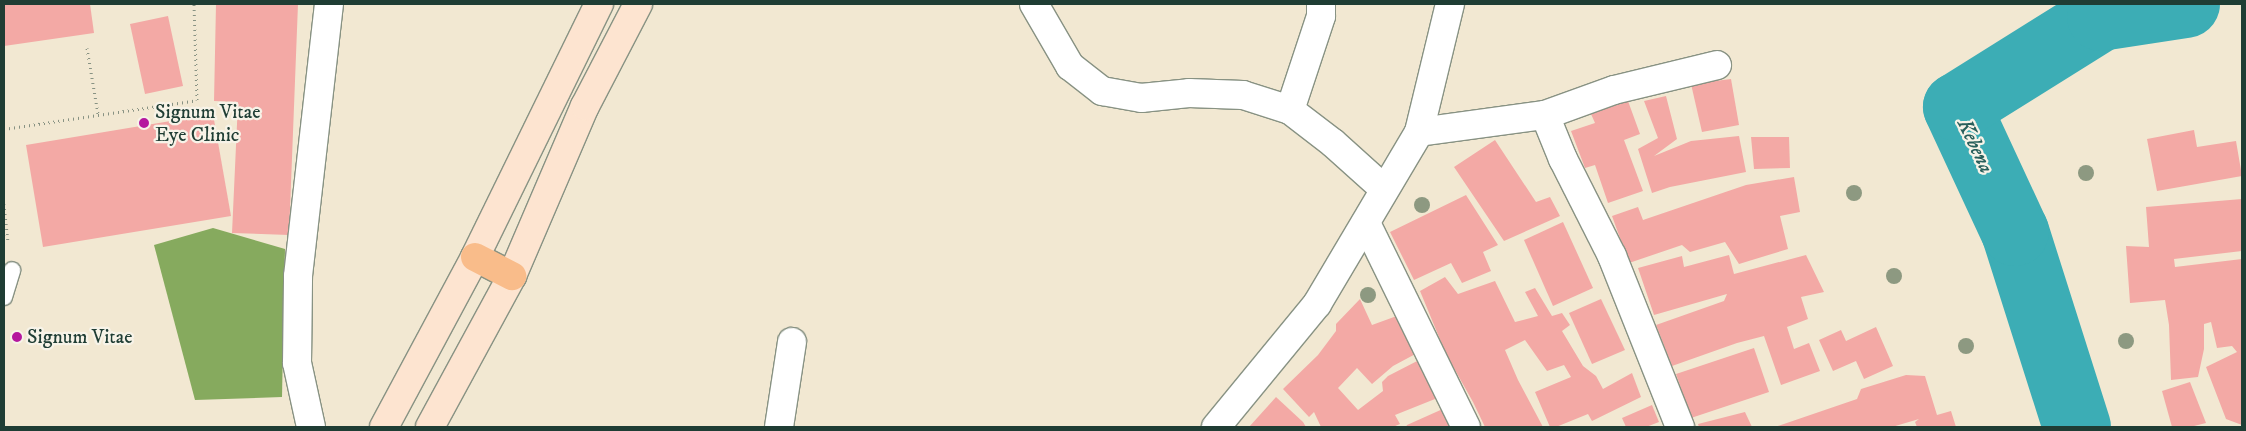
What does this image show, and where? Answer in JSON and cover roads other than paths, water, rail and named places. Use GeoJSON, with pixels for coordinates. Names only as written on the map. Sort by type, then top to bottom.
{"type":"FeatureCollection","features":[{"type":"Feature","properties":{"kind":"main road"},"geometry":{"type":"LineString","coordinates":[[384,427],[475,256],[599,4]]}},
{"type":"Feature","properties":{"kind":"main road"},"geometry":{"type":"LineString","coordinates":[[430,427],[512,276],[584,106],[638,4]]}},
{"type":"Feature","properties":{"kind":"main road"},"geometry":{"type":"LineString","coordinates":[[475,256],[512,276]]}},
{"type":"Feature","properties":{"kind":"street"},"geometry":{"type":"LineString","coordinates":[[311,427],[297,363],[298,276],[329,4]]}},
{"type":"Feature","properties":{"kind":"street"},"geometry":{"type":"LineString","coordinates":[[1034,4],[1070,66],[1102,91],[1141,98],[1189,93],[1243,95],[1290,110],[1333,143],[1384,189]]}},
{"type":"Feature","properties":{"kind":"street"},"geometry":{"type":"LineString","coordinates":[[1290,110],[1321,16],[1321,4]]}},
{"type":"Feature","properties":{"kind":"street"},"geometry":{"type":"LineString","coordinates":[[1216,427],[1317,304],[1419,132],[1450,4]]}},
{"type":"Feature","properties":{"kind":"street"},"geometry":{"type":"LineString","coordinates":[[1419,132],[1545,116],[1614,90],[1717,65]]}},
{"type":"Feature","properties":{"kind":"street"},"geometry":{"type":"LineString","coordinates":[[1545,116],[1563,159],[1612,256],[1680,427]]}},
{"type":"Feature","properties":{"kind":"street"},"geometry":{"type":"LineString","coordinates":[[1366,223],[1466,427]]}},
{"type":"Feature","properties":{"kind":"street"},"geometry":{"type":"LineString","coordinates":[[780,427],[792,342]]}},
{"type":"Feature","properties":{"kind":"lane"},"geometry":{"type":"LineString","coordinates":[[4,297],[12,270]]}},
{"type":"Feature","properties":{"kind":"waterway","name":"Kebena"},"geometry":{"type":"LineString","coordinates":[[2077,427],[2015,232],[1957,107],[2101,17],[2186,4]]}},
{"type":"Feature","properties":{"kind":"place","name":"Signum Vitae Eye Clinic"},"geometry":{"type":"Point","coordinates":[144,123]}},
{"type":"Feature","properties":{"kind":"place","name":"Signum Vitae"},"geometry":{"type":"Point","coordinates":[17,337]}}]}
